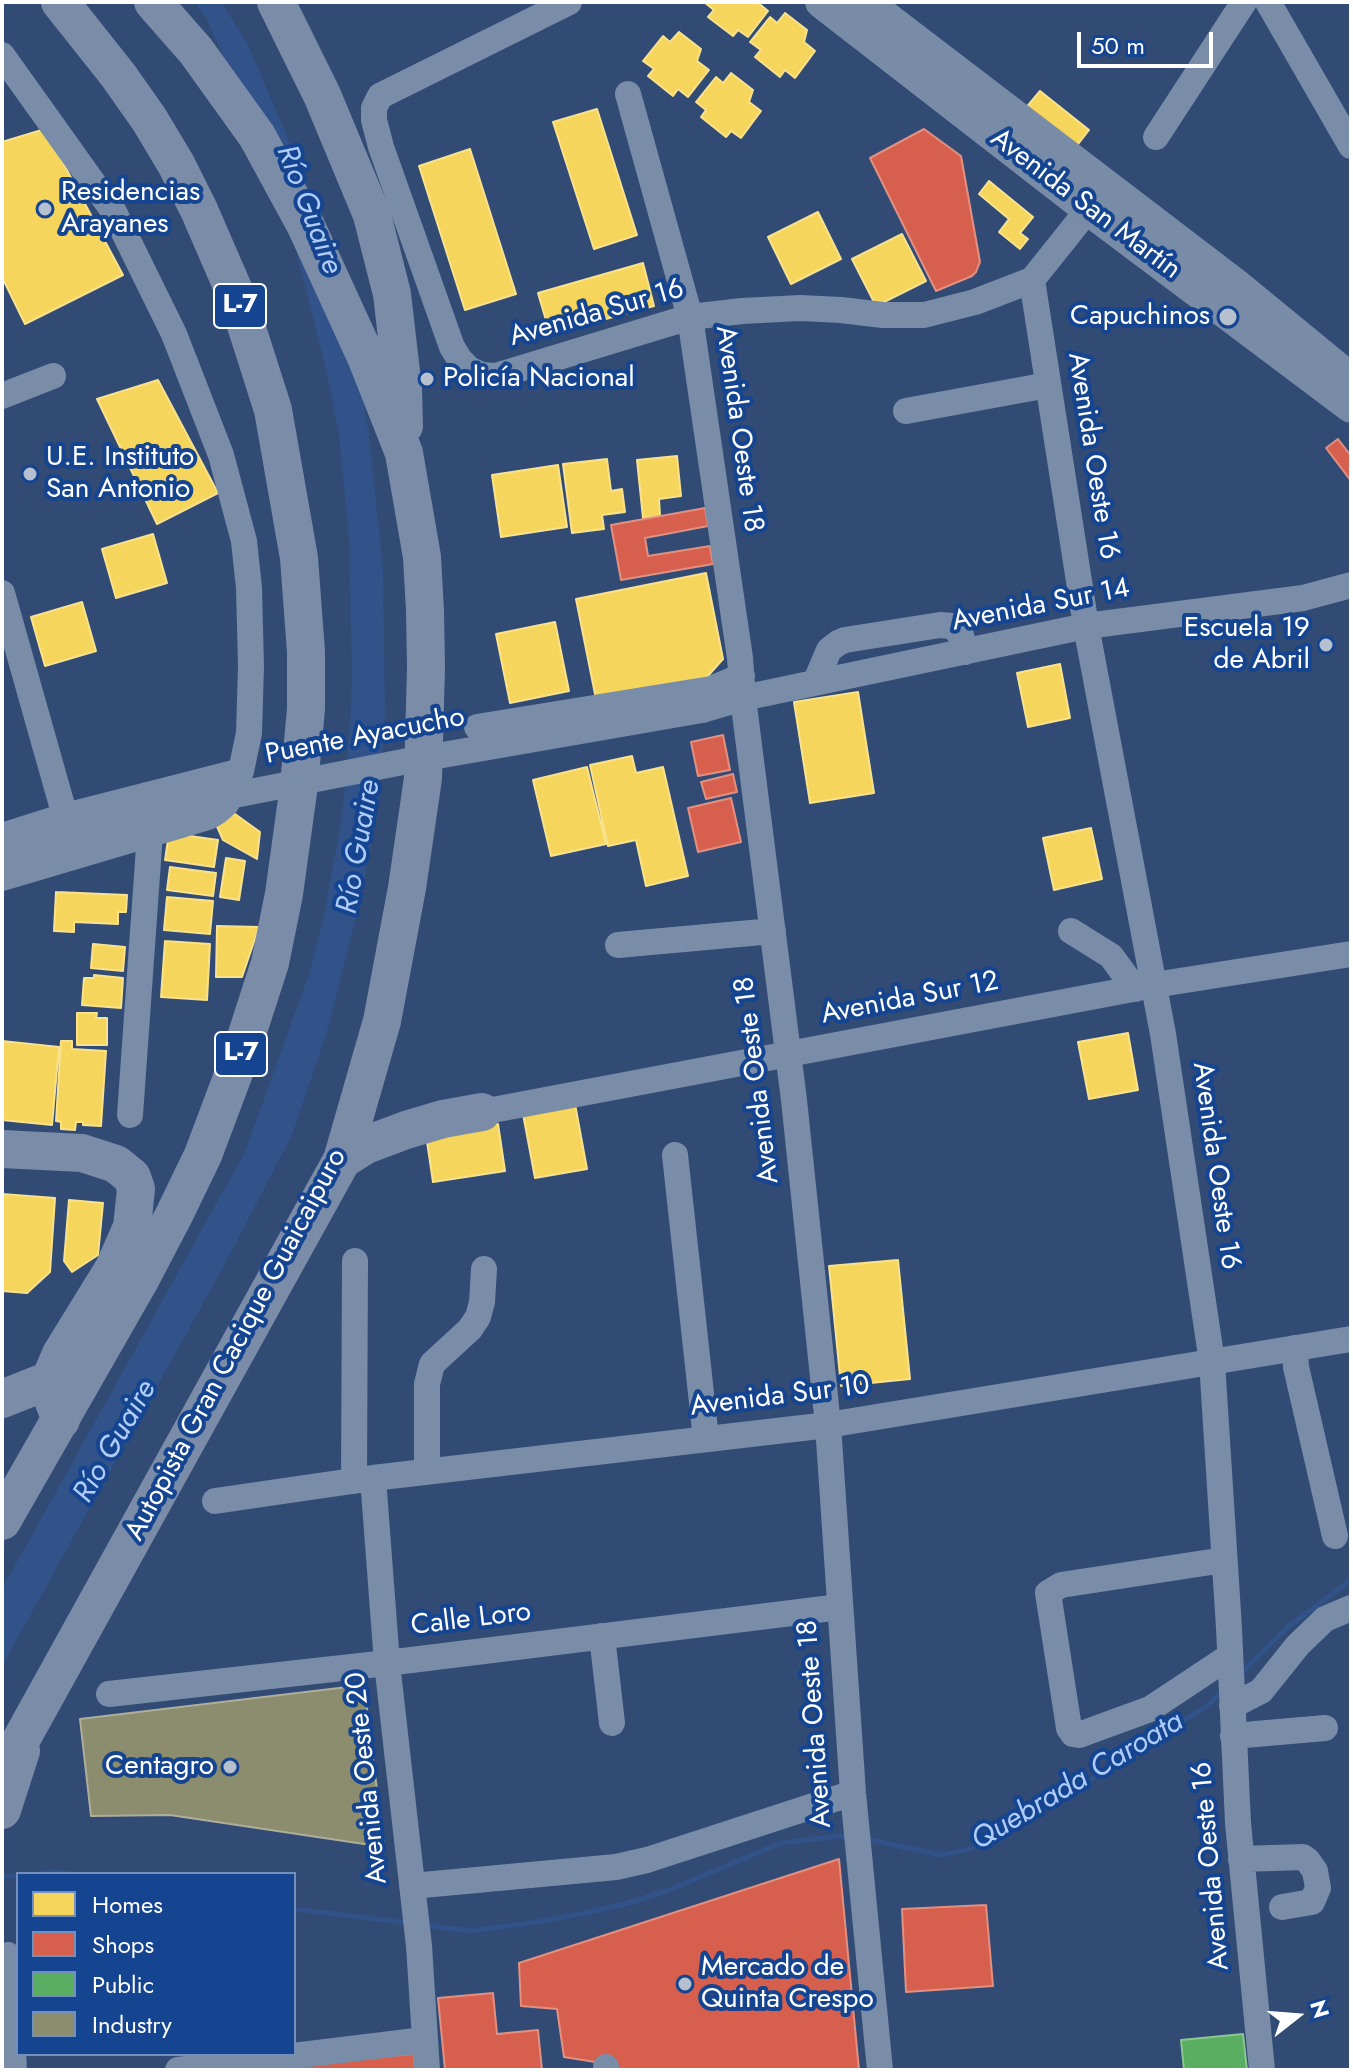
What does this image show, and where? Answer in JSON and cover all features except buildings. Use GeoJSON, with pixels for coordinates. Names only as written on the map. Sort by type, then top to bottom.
{"type":"FeatureCollection","features":[{"type":"Feature","properties":{"kind":"highway","name":"L-7"},"geometry":{"type":"LineString","coordinates":[[2,1521],[141,1278],[203,1155],[256,1012],[270,963],[284,894],[303,748],[306,652],[299,558],[273,410],[238,300],[176,164],[118,75],[60,2]]}},
{"type":"Feature","properties":{"kind":"highway","name":"Autopista Gran Cacique Guaicaipuro"},"geometry":{"type":"LineString","coordinates":[[2,1774],[342,1160],[382,1021],[407,888],[423,778],[426,668],[422,557],[404,453],[366,357],[306,226],[257,136],[196,51],[153,2]]}},
{"type":"Feature","properties":{"kind":"highway"},"geometry":{"type":"LineString","coordinates":[[276,2],[322,95],[372,215],[386,261],[403,389],[404,453]]}},
{"type":"Feature","properties":{"kind":"highway"},"geometry":{"type":"LineString","coordinates":[[342,1160],[366,1145],[398,1133],[443,1119],[482,1112]]}},
{"type":"Feature","properties":{"kind":"highway"},"geometry":{"type":"LineString","coordinates":[[2,1149],[82,1153],[116,1164],[132,1177],[136,1189],[132,1227],[114,1268],[61,1354],[50,1380],[50,1392],[61,1420]]}},
{"type":"Feature","properties":{"kind":"highway"},"geometry":{"type":"LineString","coordinates":[[2,1399],[50,1380]]}},
{"type":"Feature","properties":{"kind":"highway"},"geometry":{"type":"LineString","coordinates":[[2,1810],[30,1724]]}},
{"type":"Feature","properties":{"kind":"main road","name":"Avenida San Martín"},"geometry":{"type":"LineString","coordinates":[[821,2],[1097,198],[1235,284],[1351,379]]}},
{"type":"Feature","properties":{"kind":"main road","name":"Avenida San Martín"},"geometry":{"type":"LineString","coordinates":[[866,2],[1351,407]]}},
{"type":"Feature","properties":{"kind":"street","name":"Avenida Sur 16"},"geometry":{"type":"LineString","coordinates":[[569,2],[380,96],[374,108],[381,147],[452,347],[469,369],[481,375],[496,376],[690,317],[800,308],[924,315],[975,302],[1032,280]]}},
{"type":"Feature","properties":{"kind":"street"},"geometry":{"type":"LineString","coordinates":[[1156,137],[1244,2]]}},
{"type":"Feature","properties":{"kind":"street"},"geometry":{"type":"LineString","coordinates":[[1268,2],[1351,146]]}},
{"type":"Feature","properties":{"kind":"street"},"geometry":{"type":"LineString","coordinates":[[2,55],[114,212],[174,334],[221,455],[244,541],[251,666],[249,733],[241,771],[226,804],[218,811],[208,817],[2,878]]}},
{"type":"Feature","properties":{"kind":"street","name":"Avenida Oeste 18"},"geometry":{"type":"LineString","coordinates":[[628,94],[690,317],[789,1055],[828,1425],[854,1804],[880,2070]]}},
{"type":"Feature","properties":{"kind":"street"},"geometry":{"type":"LineString","coordinates":[[1032,280],[1097,198]]}},
{"type":"Feature","properties":{"kind":"street","name":"Avenida Oeste 16"},"geometry":{"type":"LineString","coordinates":[[1032,280],[1144,987],[1166,1049],[1212,1362],[1241,1859],[1262,2070]]}},
{"type":"Feature","properties":{"kind":"street"},"geometry":{"type":"LineString","coordinates":[[2,396],[53,376]]}},
{"type":"Feature","properties":{"kind":"street"},"geometry":{"type":"LineString","coordinates":[[906,411],[1048,385]]}},
{"type":"Feature","properties":{"kind":"street","name":"Avenida Sur 14"},"geometry":{"type":"LineString","coordinates":[[742,687],[815,683],[1086,626],[1303,598],[1351,585]]}},
{"type":"Feature","properties":{"kind":"street"},"geometry":{"type":"LineString","coordinates":[[2,593],[70,825]]}},
{"type":"Feature","properties":{"kind":"street"},"geometry":{"type":"LineString","coordinates":[[815,683],[829,650],[845,640],[940,625],[952,626],[961,635],[965,652]]}},
{"type":"Feature","properties":{"kind":"street"},"geometry":{"type":"LineString","coordinates":[[477,727],[711,689],[742,687]]}},
{"type":"Feature","properties":{"kind":"street","name":"Puente Ayacucho"},"geometry":{"type":"LineString","coordinates":[[2,854],[70,825],[702,710],[742,687]]}},
{"type":"Feature","properties":{"kind":"street"},"geometry":{"type":"LineString","coordinates":[[2,836],[70,825],[147,795],[241,771]]}},
{"type":"Feature","properties":{"kind":"street"},"geometry":{"type":"LineString","coordinates":[[130,1115],[150,833],[147,795]]}},
{"type":"Feature","properties":{"kind":"street"},"geometry":{"type":"LineString","coordinates":[[618,945],[773,931]]}},
{"type":"Feature","properties":{"kind":"street"},"geometry":{"type":"LineString","coordinates":[[1071,931],[1111,956],[1144,987]]}},
{"type":"Feature","properties":{"kind":"street","name":"Avenida Sur 12"},"geometry":{"type":"LineString","coordinates":[[482,1112],[1144,987],[1351,954]]}},
{"type":"Feature","properties":{"kind":"street"},"geometry":{"type":"LineString","coordinates":[[675,1155],[706,1439]]}},
{"type":"Feature","properties":{"kind":"street","name":"Avenida Oeste 20"},"geometry":{"type":"LineString","coordinates":[[355,1261],[363,1479],[414,1898],[427,2070]]}},
{"type":"Feature","properties":{"kind":"street"},"geometry":{"type":"LineString","coordinates":[[427,1472],[427,1384],[432,1364],[470,1329],[478,1317],[484,1269]]}},
{"type":"Feature","properties":{"kind":"street","name":"Avenida Sur 10"},"geometry":{"type":"LineString","coordinates":[[215,1501],[363,1479],[828,1425],[1351,1339]]}},
{"type":"Feature","properties":{"kind":"street"},"geometry":{"type":"LineString","coordinates":[[1295,1348],[1296,1367],[1335,1536]]}},
{"type":"Feature","properties":{"kind":"street"},"geometry":{"type":"LineString","coordinates":[[1224,1560],[1061,1585],[1048,1593],[1069,1728],[1073,1734],[1079,1735],[1150,1709],[1230,1658]]}},
{"type":"Feature","properties":{"kind":"street","name":"Calle Loro"},"geometry":{"type":"LineString","coordinates":[[109,1694],[840,1607]]}},
{"type":"Feature","properties":{"kind":"street"},"geometry":{"type":"LineString","coordinates":[[1232,1704],[1261,1691],[1298,1645],[1325,1619],[1351,1608]]}},
{"type":"Feature","properties":{"kind":"street"},"geometry":{"type":"LineString","coordinates":[[602,1636],[612,1723]]}},
{"type":"Feature","properties":{"kind":"street"},"geometry":{"type":"LineString","coordinates":[[1233,1736],[1325,1728]]}},
{"type":"Feature","properties":{"kind":"street"},"geometry":{"type":"LineString","coordinates":[[414,1898],[616,1867],[854,1804]]}},
{"type":"Feature","properties":{"kind":"street"},"geometry":{"type":"LineString","coordinates":[[1241,1859],[1303,1857],[1308,1861],[1315,1871],[1318,1888],[1312,1902],[1282,1907]]}},
{"type":"Feature","properties":{"kind":"street"},"geometry":{"type":"LineString","coordinates":[[8,1955],[14,2070]]}},
{"type":"Feature","properties":{"kind":"street"},"geometry":{"type":"LineString","coordinates":[[296,2056],[424,2040]]}},
{"type":"Feature","properties":{"kind":"street"},"geometry":{"type":"LineString","coordinates":[[178,2070],[293,2056]]}},
{"type":"Feature","properties":{"kind":"water","name":"Río Guaire"},"geometry":{"type":"Polygon","coordinates":[[[195,2],[221,2],[247,43],[304,176],[327,244],[355,352],[369,435],[383,570],[385,716],[378,805],[362,893],[329,1025],[292,1135],[225,1264],[2,1666],[2,1589],[245,1152],[309,974],[323,920],[342,817],[352,674],[349,538],[339,435],[296,250],[254,124],[207,20],[195,2]]]}},
{"type":"Feature","properties":{"kind":"waterway","name":"Quebrada Caroata"},"geometry":{"type":"LineString","coordinates":[[1239,1675],[1289,1626],[1351,1580]]}},
{"type":"Feature","properties":{"kind":"waterway","name":"Quebrada Caroata"},"geometry":{"type":"LineString","coordinates":[[866,1839],[942,1855],[970,1849],[1057,1801],[1208,1705],[1223,1690]]}},
{"type":"Feature","properties":{"kind":"waterway","name":"Quebrada Caroata"},"geometry":{"type":"LineString","coordinates":[[425,1925],[469,1931],[581,1914],[669,1890],[781,1843],[848,1837]]}},
{"type":"Feature","properties":{"kind":"waterway","name":"Quebrada Caroata"},"geometry":{"type":"LineString","coordinates":[[2,1876],[16,1876]]}},
{"type":"Feature","properties":{"kind":"waterway","name":"Quebrada Caroata"},"geometry":{"type":"LineString","coordinates":[[296,1909],[407,1923]]}},
{"type":"Feature","properties":{"kind":"place","name":"Residencias Arayanes"},"geometry":{"type":"Point","coordinates":[45,209]}},
{"type":"Feature","properties":{"kind":"place","name":"Capuchinos"},"geometry":{"type":"Point","coordinates":[1228,317]}},
{"type":"Feature","properties":{"kind":"place","name":"Policía Nacional"},"geometry":{"type":"Point","coordinates":[427,379]}},
{"type":"Feature","properties":{"kind":"place","name":"U.E. Instituto San Antonio"},"geometry":{"type":"Point","coordinates":[30,474]}},
{"type":"Feature","properties":{"kind":"place","name":"Escuela 19 de Abril"},"geometry":{"type":"Point","coordinates":[1326,645]}},
{"type":"Feature","properties":{"kind":"place","name":"Centagro"},"geometry":{"type":"Point","coordinates":[230,1767]}},
{"type":"Feature","properties":{"kind":"place","name":"Mercado de Quinta Crespo"},"geometry":{"type":"Point","coordinates":[685,1984]}}]}
